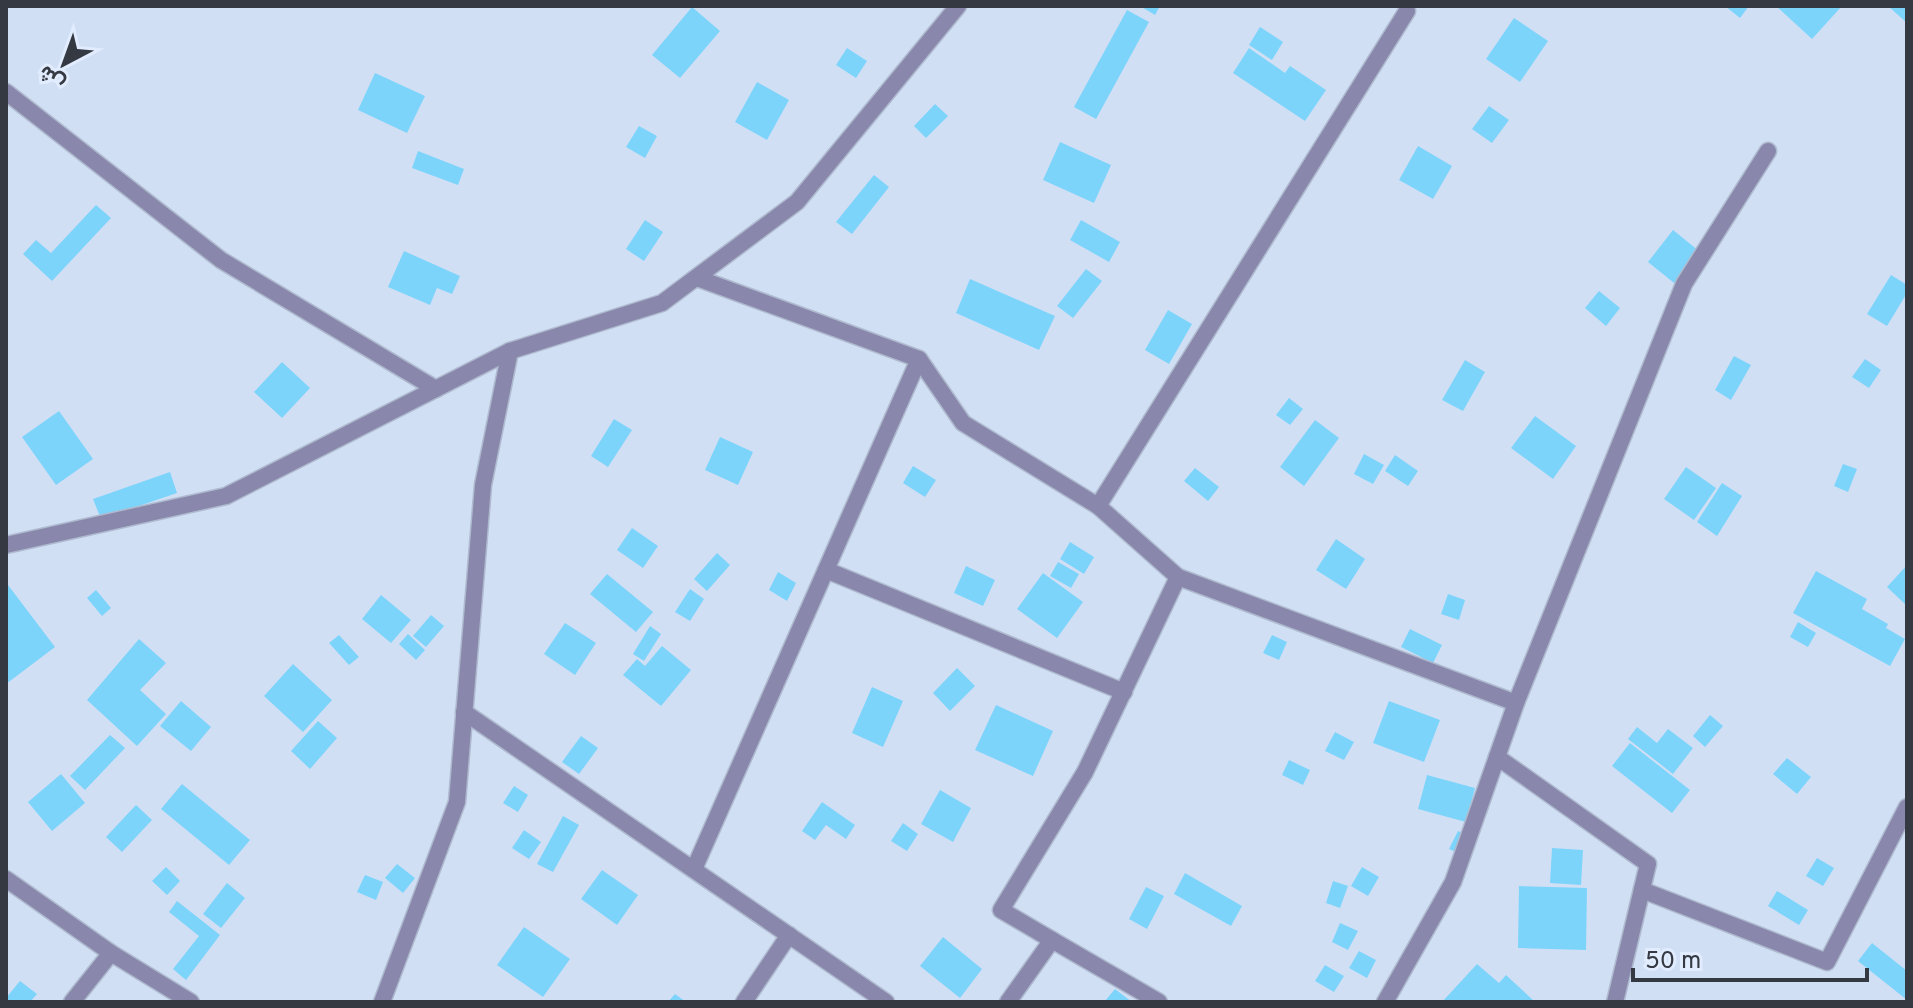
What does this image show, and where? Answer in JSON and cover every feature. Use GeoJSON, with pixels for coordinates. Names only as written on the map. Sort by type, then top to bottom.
{"type":"FeatureCollection","features":[{"type":"Feature","properties":{"kind":"street"},"geometry":{"type":"LineString","coordinates":[[6,545],[226,496],[510,351],[662,303],[797,202],[958,6]]}},
{"type":"Feature","properties":{"kind":"street"},"geometry":{"type":"LineString","coordinates":[[1098,506],[1407,11]]}},
{"type":"Feature","properties":{"kind":"street"},"geometry":{"type":"LineString","coordinates":[[6,92],[221,260],[436,389]]}},
{"type":"Feature","properties":{"kind":"street"},"geometry":{"type":"LineString","coordinates":[[1385,1002],[1453,882],[1516,703],[1684,284],[1768,151]]}},
{"type":"Feature","properties":{"kind":"street"},"geometry":{"type":"LineString","coordinates":[[697,278],[919,359],[963,423],[1098,506],[1178,577],[1516,703]]}},
{"type":"Feature","properties":{"kind":"street"},"geometry":{"type":"LineString","coordinates":[[382,1002],[457,802],[483,485],[510,351]]}},
{"type":"Feature","properties":{"kind":"street"},"geometry":{"type":"LineString","coordinates":[[694,869],[919,359]]}},
{"type":"Feature","properties":{"kind":"street"},"geometry":{"type":"LineString","coordinates":[[826,570],[1124,692]]}},
{"type":"Feature","properties":{"kind":"street"},"geometry":{"type":"LineString","coordinates":[[1159,1002],[1001,910],[1085,772],[1178,577]]}},
{"type":"Feature","properties":{"kind":"street"},"geometry":{"type":"LineString","coordinates":[[464,712],[886,1002]]}},
{"type":"Feature","properties":{"kind":"street"},"geometry":{"type":"LineString","coordinates":[[1497,757],[1648,864],[1615,1002]]}},
{"type":"Feature","properties":{"kind":"street"},"geometry":{"type":"LineString","coordinates":[[1642,890],[1827,962],[1907,807]]}},
{"type":"Feature","properties":{"kind":"street"},"geometry":{"type":"LineString","coordinates":[[6,879],[111,953],[191,1002]]}},
{"type":"Feature","properties":{"kind":"street"},"geometry":{"type":"LineString","coordinates":[[744,1002],[789,935]]}},
{"type":"Feature","properties":{"kind":"street"},"geometry":{"type":"LineString","coordinates":[[1008,1002],[1052,940]]}},
{"type":"Feature","properties":{"kind":"street"},"geometry":{"type":"LineString","coordinates":[[72,1002],[111,953]]}},
{"type":"Feature","properties":{"kind":"building"},"geometry":{"type":"Polygon","coordinates":[[[1140,6],[1160,6],[1155,15],[1140,6]]]}},
{"type":"Feature","properties":{"kind":"building"},"geometry":{"type":"Polygon","coordinates":[[[1725,6],[1749,6],[1740,18],[1725,6]]]}},
{"type":"Feature","properties":{"kind":"building"},"geometry":{"type":"Polygon","coordinates":[[[1776,6],[1842,6],[1812,39],[1776,6]]]}},
{"type":"Feature","properties":{"kind":"building"},"geometry":{"type":"Polygon","coordinates":[[[1888,6],[1907,6],[1907,23],[1888,6]]]}},
{"type":"Feature","properties":{"kind":"building"},"geometry":{"type":"Polygon","coordinates":[[[692,7],[720,31],[680,78],[652,55],[692,7]]]}},
{"type":"Feature","properties":{"kind":"building"},"geometry":{"type":"Polygon","coordinates":[[[1127,10],[1149,22],[1096,119],[1074,107],[1127,10]]]}},
{"type":"Feature","properties":{"kind":"building"},"geometry":{"type":"Polygon","coordinates":[[[1514,18],[1548,41],[1520,82],[1486,59],[1514,18]]]}},
{"type":"Feature","properties":{"kind":"building"},"geometry":{"type":"Polygon","coordinates":[[[1260,27],[1283,42],[1272,60],[1249,45],[1260,27]]]}},
{"type":"Feature","properties":{"kind":"building"},"geometry":{"type":"Polygon","coordinates":[[[847,48],[867,61],[856,78],[836,65],[847,48]]]}},
{"type":"Feature","properties":{"kind":"building"},"geometry":{"type":"Polygon","coordinates":[[[1249,48],[1285,73],[1290,66],[1326,90],[1305,121],[1233,73],[1249,48]]]}},
{"type":"Feature","properties":{"kind":"building"},"geometry":{"type":"Polygon","coordinates":[[[375,73],[425,96],[407,133],[358,110],[375,73]]]}},
{"type":"Feature","properties":{"kind":"building"},"geometry":{"type":"Polygon","coordinates":[[[757,82],[789,100],[767,140],[735,122],[757,82]]]}},
{"type":"Feature","properties":{"kind":"building"},"geometry":{"type":"Polygon","coordinates":[[[935,104],[948,116],[926,138],[914,126],[935,104]]]}},
{"type":"Feature","properties":{"kind":"building"},"geometry":{"type":"Polygon","coordinates":[[[1489,106],[1509,120],[1492,143],[1472,129],[1489,106]]]}},
{"type":"Feature","properties":{"kind":"building"},"geometry":{"type":"Polygon","coordinates":[[[639,126],[657,136],[645,158],[626,147],[639,126]]]}},
{"type":"Feature","properties":{"kind":"building"},"geometry":{"type":"Polygon","coordinates":[[[1060,142],[1111,165],[1094,203],[1043,180],[1060,142]]]}},
{"type":"Feature","properties":{"kind":"building"},"geometry":{"type":"Polygon","coordinates":[[[1418,146],[1452,166],[1433,199],[1399,180],[1418,146]]]}},
{"type":"Feature","properties":{"kind":"building"},"geometry":{"type":"Polygon","coordinates":[[[418,151],[464,169],[458,185],[412,168],[418,151]]]}},
{"type":"Feature","properties":{"kind":"building"},"geometry":{"type":"Polygon","coordinates":[[[874,175],[889,187],[852,234],[836,222],[874,175]]]}},
{"type":"Feature","properties":{"kind":"building"},"geometry":{"type":"Polygon","coordinates":[[[96,205],[111,218],[52,281],[23,254],[36,240],[51,253],[96,205]]]}},
{"type":"Feature","properties":{"kind":"building"},"geometry":{"type":"Polygon","coordinates":[[[645,220],[663,232],[644,261],[626,249],[645,220]]]}},
{"type":"Feature","properties":{"kind":"building"},"geometry":{"type":"Polygon","coordinates":[[[1081,220],[1120,242],[1109,262],[1070,240],[1081,220]]]}},
{"type":"Feature","properties":{"kind":"building"},"geometry":{"type":"Polygon","coordinates":[[[1673,230],[1704,255],[1679,287],[1648,262],[1673,230]]]}},
{"type":"Feature","properties":{"kind":"building"},"geometry":{"type":"Polygon","coordinates":[[[404,251],[460,276],[452,294],[437,288],[430,305],[388,287],[404,251]]]}},
{"type":"Feature","properties":{"kind":"building"},"geometry":{"type":"Polygon","coordinates":[[[1086,269],[1102,281],[1073,318],[1057,306],[1086,269]]]}},
{"type":"Feature","properties":{"kind":"building"},"geometry":{"type":"Polygon","coordinates":[[[1891,275],[1907,285],[1907,293],[1887,326],[1867,314],[1891,275]]]}},
{"type":"Feature","properties":{"kind":"building"},"geometry":{"type":"Polygon","coordinates":[[[970,279],[1055,316],[1039,350],[956,313],[970,279]]]}},
{"type":"Feature","properties":{"kind":"building"},"geometry":{"type":"Polygon","coordinates":[[[1599,291],[1620,308],[1606,326],[1585,308],[1599,291]]]}},
{"type":"Feature","properties":{"kind":"building"},"geometry":{"type":"Polygon","coordinates":[[[1168,310],[1192,324],[1169,364],[1145,350],[1168,310]]]}},
{"type":"Feature","properties":{"kind":"building"},"geometry":{"type":"Polygon","coordinates":[[[1734,356],[1751,365],[1731,400],[1715,390],[1734,356]]]}},
{"type":"Feature","properties":{"kind":"building"},"geometry":{"type":"Polygon","coordinates":[[[1865,359],[1881,370],[1869,388],[1852,377],[1865,359]]]}},
{"type":"Feature","properties":{"kind":"building"},"geometry":{"type":"Polygon","coordinates":[[[1465,360],[1485,372],[1463,411],[1442,400],[1465,360]]]}},
{"type":"Feature","properties":{"kind":"building"},"geometry":{"type":"Polygon","coordinates":[[[282,362],[310,388],[282,418],[254,392],[282,362]]]}},
{"type":"Feature","properties":{"kind":"building"},"geometry":{"type":"Polygon","coordinates":[[[1289,398],[1303,409],[1290,425],[1276,415],[1289,398]]]}},
{"type":"Feature","properties":{"kind":"building"},"geometry":{"type":"Polygon","coordinates":[[[59,411],[93,459],[56,485],[22,437],[59,411]]]}},
{"type":"Feature","properties":{"kind":"building"},"geometry":{"type":"Polygon","coordinates":[[[1535,416],[1576,446],[1553,479],[1511,448],[1535,416]]]}},
{"type":"Feature","properties":{"kind":"building"},"geometry":{"type":"Polygon","coordinates":[[[614,419],[632,430],[608,467],[591,456],[614,419]]]}},
{"type":"Feature","properties":{"kind":"building"},"geometry":{"type":"Polygon","coordinates":[[[1315,420],[1339,438],[1304,486],[1280,467],[1315,420]]]}},
{"type":"Feature","properties":{"kind":"building"},"geometry":{"type":"Polygon","coordinates":[[[720,437],[753,452],[738,485],[705,470],[720,437]]]}},
{"type":"Feature","properties":{"kind":"building"},"geometry":{"type":"Polygon","coordinates":[[[1364,454],[1384,465],[1373,484],[1354,474],[1364,454]]]}},
{"type":"Feature","properties":{"kind":"building"},"geometry":{"type":"Polygon","coordinates":[[[1395,455],[1418,471],[1408,486],[1385,471],[1395,455]]]}},
{"type":"Feature","properties":{"kind":"building"},"geometry":{"type":"Polygon","coordinates":[[[1843,464],[1857,469],[1848,492],[1834,486],[1843,464]]]}},
{"type":"Feature","properties":{"kind":"building"},"geometry":{"type":"Polygon","coordinates":[[[913,466],[936,480],[925,497],[903,483],[913,466]]]}},
{"type":"Feature","properties":{"kind":"building"},"geometry":{"type":"Polygon","coordinates":[[[1686,467],[1716,488],[1694,520],[1664,499],[1686,467]]]}},
{"type":"Feature","properties":{"kind":"building"},"geometry":{"type":"Polygon","coordinates":[[[1195,468],[1219,487],[1208,501],[1184,481],[1195,468]]]}},
{"type":"Feature","properties":{"kind":"building"},"geometry":{"type":"Polygon","coordinates":[[[170,472],[177,493],[101,519],[93,499],[170,472]]]}},
{"type":"Feature","properties":{"kind":"building"},"geometry":{"type":"Polygon","coordinates":[[[1722,483],[1742,496],[1717,536],[1697,522],[1722,483]]]}},
{"type":"Feature","properties":{"kind":"building"},"geometry":{"type":"Polygon","coordinates":[[[632,528],[658,546],[643,568],[617,550],[632,528]]]}},
{"type":"Feature","properties":{"kind":"building"},"geometry":{"type":"Polygon","coordinates":[[[1336,539],[1365,559],[1346,589],[1316,570],[1336,539]]]}},
{"type":"Feature","properties":{"kind":"building"},"geometry":{"type":"Polygon","coordinates":[[[1070,542],[1094,557],[1084,574],[1060,559],[1070,542]]]}},
{"type":"Feature","properties":{"kind":"building"},"geometry":{"type":"Polygon","coordinates":[[[717,553],[730,565],[707,591],[694,579],[717,553]]]}},
{"type":"Feature","properties":{"kind":"building"},"geometry":{"type":"Polygon","coordinates":[[[1058,562],[1079,574],[1071,588],[1050,576],[1058,562]]]}},
{"type":"Feature","properties":{"kind":"building"},"geometry":{"type":"Polygon","coordinates":[[[1907,565],[1907,606],[1887,587],[1907,565]]]}},
{"type":"Feature","properties":{"kind":"building"},"geometry":{"type":"Polygon","coordinates":[[[966,566],[995,580],[983,606],[954,593],[966,566]]]}},
{"type":"Feature","properties":{"kind":"building"},"geometry":{"type":"Polygon","coordinates":[[[1816,571],[1867,599],[1862,609],[1888,624],[1886,628],[1905,639],[1890,666],[1793,613],[1816,571]]]}},
{"type":"Feature","properties":{"kind":"building"},"geometry":{"type":"Polygon","coordinates":[[[778,572],[796,583],[787,601],[769,590],[778,572]]]}},
{"type":"Feature","properties":{"kind":"building"},"geometry":{"type":"Polygon","coordinates":[[[1043,573],[1083,602],[1057,638],[1017,609],[1043,573]]]}},
{"type":"Feature","properties":{"kind":"building"},"geometry":{"type":"Polygon","coordinates":[[[607,574],[653,612],[636,632],[590,594],[607,574]]]}},
{"type":"Feature","properties":{"kind":"building"},"geometry":{"type":"Polygon","coordinates":[[[8,585],[55,647],[6,684],[6,587],[8,585]]]}},
{"type":"Feature","properties":{"kind":"building"},"geometry":{"type":"Polygon","coordinates":[[[690,589],[704,599],[690,621],[675,612],[690,589]]]}},
{"type":"Feature","properties":{"kind":"building"},"geometry":{"type":"Polygon","coordinates":[[[96,590],[111,608],[102,616],[87,598],[96,590]]]}},
{"type":"Feature","properties":{"kind":"building"},"geometry":{"type":"Polygon","coordinates":[[[1448,594],[1465,600],[1459,620],[1441,614],[1448,594]]]}},
{"type":"Feature","properties":{"kind":"building"},"geometry":{"type":"Polygon","coordinates":[[[381,595],[411,620],[391,643],[362,619],[381,595]]]}},
{"type":"Feature","properties":{"kind":"building"},"geometry":{"type":"Polygon","coordinates":[[[431,615],[444,626],[426,647],[413,636],[431,615]]]}},
{"type":"Feature","properties":{"kind":"building"},"geometry":{"type":"Polygon","coordinates":[[[1798,622],[1816,633],[1808,647],[1790,637],[1798,622]]]}},
{"type":"Feature","properties":{"kind":"building"},"geometry":{"type":"Polygon","coordinates":[[[565,623],[596,643],[575,675],[544,654],[565,623]]]}},
{"type":"Feature","properties":{"kind":"building"},"geometry":{"type":"Polygon","coordinates":[[[650,626],[661,634],[644,661],[633,654],[650,626]]]}},
{"type":"Feature","properties":{"kind":"building"},"geometry":{"type":"Polygon","coordinates":[[[1410,629],[1442,645],[1433,663],[1401,647],[1410,629]]]}},
{"type":"Feature","properties":{"kind":"building"},"geometry":{"type":"Polygon","coordinates":[[[408,634],[425,650],[416,660],[399,644],[408,634]]]}},
{"type":"Feature","properties":{"kind":"building"},"geometry":{"type":"Polygon","coordinates":[[[339,635],[359,657],[349,665],[329,643],[339,635]]]}},
{"type":"Feature","properties":{"kind":"building"},"geometry":{"type":"Polygon","coordinates":[[[1272,635],[1287,642],[1279,660],[1263,653],[1272,635]]]}},
{"type":"Feature","properties":{"kind":"building"},"geometry":{"type":"Polygon","coordinates":[[[139,639],[166,663],[140,690],[166,714],[137,746],[87,700],[139,639]]]}},
{"type":"Feature","properties":{"kind":"building"},"geometry":{"type":"Polygon","coordinates":[[[662,646],[691,670],[661,706],[623,675],[637,659],[645,666],[662,646]]]}},
{"type":"Feature","properties":{"kind":"building"},"geometry":{"type":"Polygon","coordinates":[[[293,664],[332,700],[303,732],[264,696],[293,664]]]}},
{"type":"Feature","properties":{"kind":"building"},"geometry":{"type":"Polygon","coordinates":[[[957,668],[975,686],[950,711],[933,693],[957,668]]]}},
{"type":"Feature","properties":{"kind":"building"},"geometry":{"type":"Polygon","coordinates":[[[872,687],[903,701],[883,747],[852,733],[872,687]]]}},
{"type":"Feature","properties":{"kind":"building"},"geometry":{"type":"Polygon","coordinates":[[[181,701],[211,727],[191,751],[160,726],[181,701]]]}},
{"type":"Feature","properties":{"kind":"building"},"geometry":{"type":"Polygon","coordinates":[[[1389,701],[1440,720],[1424,762],[1373,743],[1389,701]]]}},
{"type":"Feature","properties":{"kind":"building"},"geometry":{"type":"Polygon","coordinates":[[[996,705],[1053,731],[1033,776],[975,750],[996,705]]]}},
{"type":"Feature","properties":{"kind":"building"},"geometry":{"type":"Polygon","coordinates":[[[1710,715],[1723,726],[1705,747],[1693,736],[1710,715]]]}},
{"type":"Feature","properties":{"kind":"building"},"geometry":{"type":"Polygon","coordinates":[[[318,721],[337,738],[310,769],[291,751],[318,721]]]}},
{"type":"Feature","properties":{"kind":"building"},"geometry":{"type":"Polygon","coordinates":[[[1637,727],[1657,743],[1668,729],[1693,748],[1673,774],[1628,739],[1637,727]]]}},
{"type":"Feature","properties":{"kind":"building"},"geometry":{"type":"Polygon","coordinates":[[[1335,732],[1354,742],[1344,760],[1325,751],[1335,732]]]}},
{"type":"Feature","properties":{"kind":"building"},"geometry":{"type":"Polygon","coordinates":[[[110,735],[125,748],[85,790],[70,776],[110,735]]]}},
{"type":"Feature","properties":{"kind":"building"},"geometry":{"type":"Polygon","coordinates":[[[581,736],[598,748],[579,774],[562,762],[581,736]]]}},
{"type":"Feature","properties":{"kind":"building"},"geometry":{"type":"Polygon","coordinates":[[[1630,743],[1690,790],[1672,813],[1612,766],[1630,743]]]}},
{"type":"Feature","properties":{"kind":"building"},"geometry":{"type":"Polygon","coordinates":[[[1787,758],[1811,777],[1797,794],[1773,774],[1787,758]]]}},
{"type":"Feature","properties":{"kind":"building"},"geometry":{"type":"Polygon","coordinates":[[[1289,760],[1310,770],[1303,785],[1282,775],[1289,760]]]}},
{"type":"Feature","properties":{"kind":"building"},"geometry":{"type":"Polygon","coordinates":[[[61,774],[85,803],[52,831],[28,802],[61,774]]]}},
{"type":"Feature","properties":{"kind":"building"},"geometry":{"type":"Polygon","coordinates":[[[1427,775],[1475,788],[1466,822],[1418,809],[1427,775]]]}},
{"type":"Feature","properties":{"kind":"building"},"geometry":{"type":"Polygon","coordinates":[[[182,784],[250,840],[229,865],[161,809],[182,784]]]}},
{"type":"Feature","properties":{"kind":"building"},"geometry":{"type":"Polygon","coordinates":[[[514,786],[528,795],[518,812],[503,803],[514,786]]]}},
{"type":"Feature","properties":{"kind":"building"},"geometry":{"type":"Polygon","coordinates":[[[940,790],[971,808],[953,842],[921,824],[940,790]]]}},
{"type":"Feature","properties":{"kind":"building"},"geometry":{"type":"Polygon","coordinates":[[[822,802],[855,825],[846,839],[826,825],[815,840],[802,831],[822,802]]]}},
{"type":"Feature","properties":{"kind":"building"},"geometry":{"type":"Polygon","coordinates":[[[136,805],[152,820],[122,852],[106,837],[136,805]]]}},
{"type":"Feature","properties":{"kind":"building"},"geometry":{"type":"Polygon","coordinates":[[[563,816],[579,825],[553,872],[537,864],[563,816]]]}},
{"type":"Feature","properties":{"kind":"building"},"geometry":{"type":"Polygon","coordinates":[[[903,823],[918,834],[907,851],[891,841],[903,823]]]}},
{"type":"Feature","properties":{"kind":"building"},"geometry":{"type":"Polygon","coordinates":[[[524,830],[541,842],[529,859],[512,848],[524,830]]]}},
{"type":"Feature","properties":{"kind":"building"},"geometry":{"type":"Polygon","coordinates":[[[1458,831],[1478,839],[1469,858],[1449,849],[1458,831]]]}},
{"type":"Feature","properties":{"kind":"building"},"geometry":{"type":"Polygon","coordinates":[[[1552,848],[1583,850],[1581,885],[1550,883],[1552,848]]]}},
{"type":"Feature","properties":{"kind":"building"},"geometry":{"type":"Polygon","coordinates":[[[1817,858],[1834,868],[1823,886],[1806,876],[1817,858]]]}},
{"type":"Feature","properties":{"kind":"building"},"geometry":{"type":"Polygon","coordinates":[[[397,864],[415,878],[403,893],[385,878],[397,864]]]}},
{"type":"Feature","properties":{"kind":"building"},"geometry":{"type":"Polygon","coordinates":[[[166,867],[180,881],[167,895],[152,881],[166,867]]]}},
{"type":"Feature","properties":{"kind":"building"},"geometry":{"type":"Polygon","coordinates":[[[1362,867],[1379,877],[1368,896],[1351,886],[1362,867]]]}},
{"type":"Feature","properties":{"kind":"building"},"geometry":{"type":"Polygon","coordinates":[[[602,870],[638,895],[617,925],[581,899],[602,870]]]}},
{"type":"Feature","properties":{"kind":"building"},"geometry":{"type":"Polygon","coordinates":[[[1185,873],[1242,906],[1231,926],[1174,894],[1185,873]]]}},
{"type":"Feature","properties":{"kind":"building"},"geometry":{"type":"Polygon","coordinates":[[[365,875],[383,882],[376,900],[357,892],[365,875]]]}},
{"type":"Feature","properties":{"kind":"building"},"geometry":{"type":"Polygon","coordinates":[[[1333,881],[1348,886],[1340,908],[1326,903],[1333,881]]]}},
{"type":"Feature","properties":{"kind":"building"},"geometry":{"type":"Polygon","coordinates":[[[227,883],[245,898],[221,928],[203,914],[227,883]]]}},
{"type":"Feature","properties":{"kind":"building"},"geometry":{"type":"Polygon","coordinates":[[[1519,886],[1587,888],[1586,950],[1518,948],[1519,886]]]}},
{"type":"Feature","properties":{"kind":"building"},"geometry":{"type":"Polygon","coordinates":[[[1146,887],[1164,896],[1147,929],[1129,919],[1146,887]]]}},
{"type":"Feature","properties":{"kind":"building"},"geometry":{"type":"Polygon","coordinates":[[[1777,891],[1808,910],[1799,925],[1768,906],[1777,891]]]}},
{"type":"Feature","properties":{"kind":"building"},"geometry":{"type":"Polygon","coordinates":[[[177,901],[220,935],[186,980],[173,969],[199,936],[169,912],[177,901]]]}},
{"type":"Feature","properties":{"kind":"building"},"geometry":{"type":"Polygon","coordinates":[[[1340,923],[1358,931],[1348,950],[1332,942],[1340,923]]]}},
{"type":"Feature","properties":{"kind":"building"},"geometry":{"type":"Polygon","coordinates":[[[524,927],[570,959],[543,997],[497,965],[524,927]]]}},
{"type":"Feature","properties":{"kind":"building"},"geometry":{"type":"Polygon","coordinates":[[[943,937],[982,969],[960,998],[920,966],[943,937]]]}},
{"type":"Feature","properties":{"kind":"building"},"geometry":{"type":"Polygon","coordinates":[[[1872,943],[1907,971],[1907,1000],[1858,961],[1872,943]]]}},
{"type":"Feature","properties":{"kind":"building"},"geometry":{"type":"Polygon","coordinates":[[[1359,951],[1376,960],[1367,978],[1349,968],[1359,951]]]}},
{"type":"Feature","properties":{"kind":"building"},"geometry":{"type":"Polygon","coordinates":[[[1477,964],[1499,983],[1506,975],[1533,1000],[1442,1002],[1477,964]]]}},
{"type":"Feature","properties":{"kind":"building"},"geometry":{"type":"Polygon","coordinates":[[[1325,965],[1344,976],[1334,992],[1315,981],[1325,965]]]}},
{"type":"Feature","properties":{"kind":"building"},"geometry":{"type":"Polygon","coordinates":[[[20,981],[37,994],[30,1002],[6,1002],[6,998],[20,981]]]}},
{"type":"Feature","properties":{"kind":"building"},"geometry":{"type":"Polygon","coordinates":[[[1115,989],[1132,1002],[1104,1002],[1115,989]]]}},
{"type":"Feature","properties":{"kind":"building"},"geometry":{"type":"Polygon","coordinates":[[[675,994],[686,1002],[668,1002],[675,994]]]}}]}
